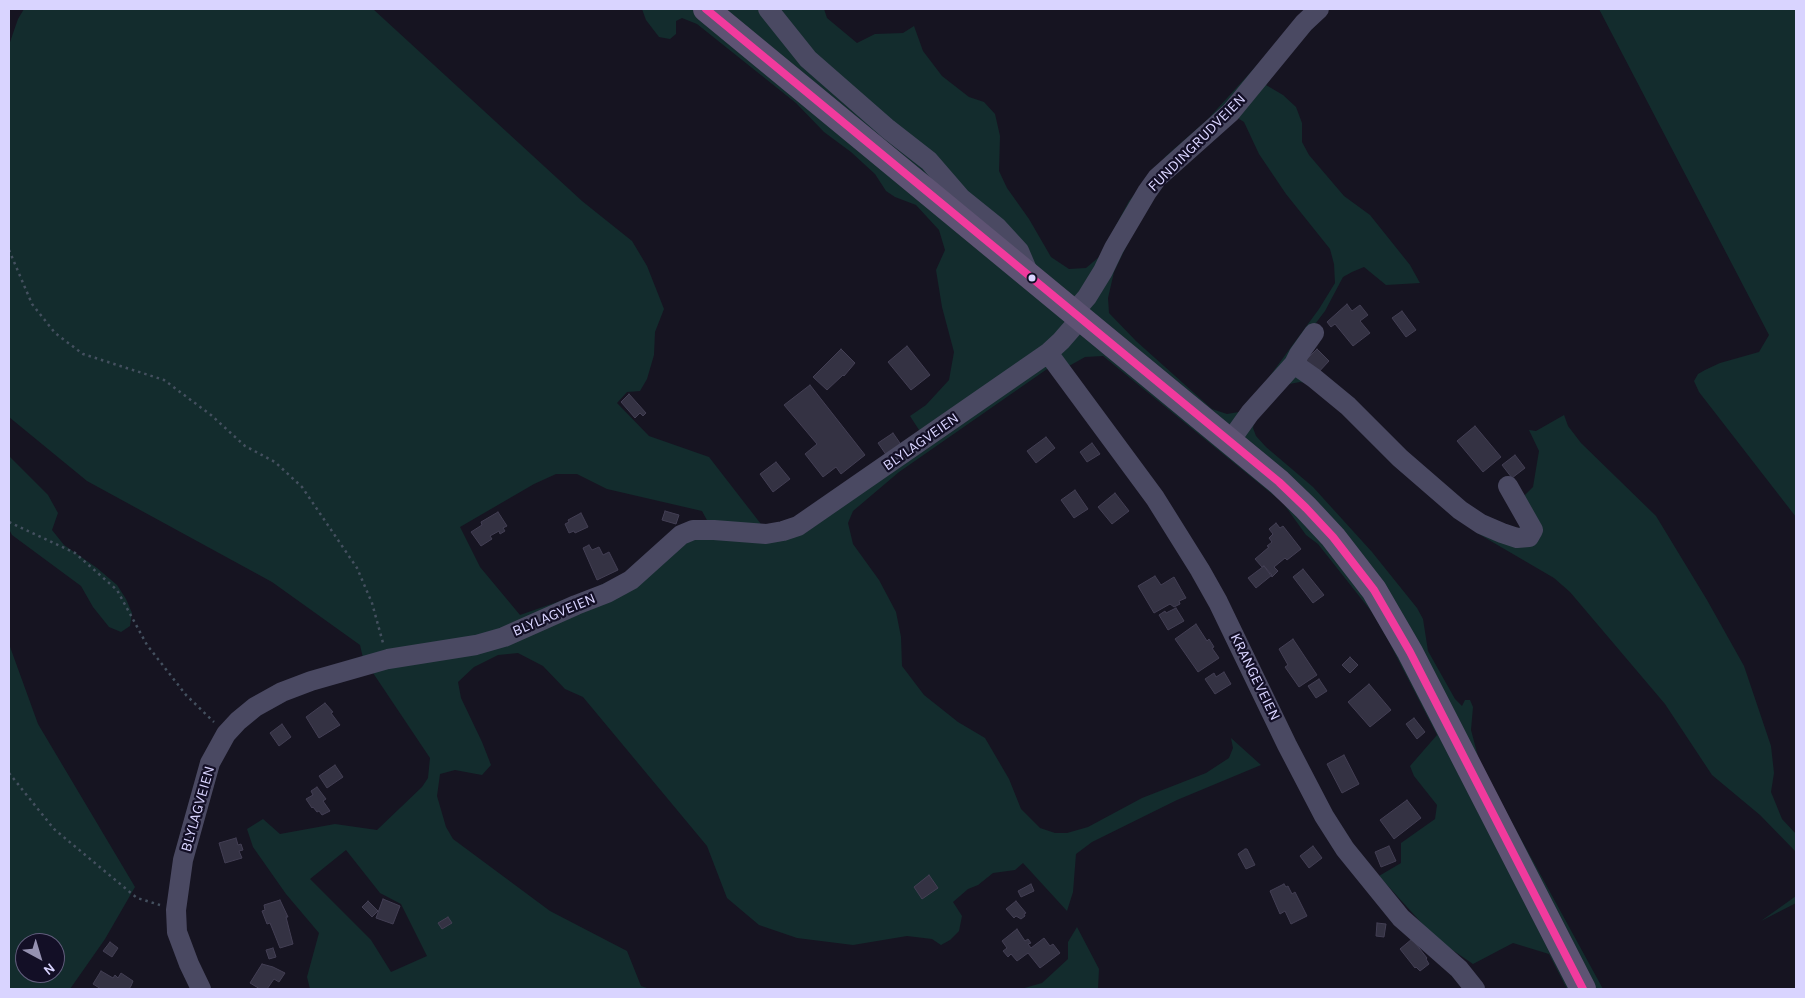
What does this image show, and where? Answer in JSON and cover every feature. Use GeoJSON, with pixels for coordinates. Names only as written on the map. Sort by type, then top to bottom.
{"type":"FeatureCollection","features":[{"type":"Feature","properties":{"kind":"main road"},"geometry":{"type":"LineString","coordinates":[[706,9],[1279,482],[1333,537],[1374,590],[1410,652],[1583,989]]}},
{"type":"Feature","properties":{"kind":"street"},"geometry":{"type":"LineString","coordinates":[[768,9],[808,59],[888,129],[930,161],[961,198],[997,227],[1019,251],[1030,276]]}},
{"type":"Feature","properties":{"kind":"street","name":"FUNDINGRUDVEIEN"},"geometry":{"type":"LineString","coordinates":[[1078,315],[1128,224],[1157,178],[1231,112],[1304,23],[1319,9]]}},
{"type":"Feature","properties":{"kind":"street","name":"BLYLAGVEIEN"},"geometry":{"type":"LineString","coordinates":[[201,989],[177,932],[176,910],[183,860],[210,763],[226,734],[255,707],[282,692],[311,681],[388,660],[476,645],[504,637],[615,589],[631,580],[681,535],[694,530],[766,534],[783,532],[798,526],[1048,353],[1061,341],[1078,315]]}},
{"type":"Feature","properties":{"kind":"street"},"geometry":{"type":"LineString","coordinates":[[1230,441],[1250,413],[1294,364],[1298,354],[1314,333]]}},
{"type":"Feature","properties":{"kind":"street","name":"KRANGEVEIEN"},"geometry":{"type":"LineString","coordinates":[[1048,353],[1155,498],[1200,570],[1218,602],[1287,745],[1324,816],[1345,849],[1401,918],[1459,969],[1475,989]]}},
{"type":"Feature","properties":{"kind":"street"},"geometry":{"type":"LineString","coordinates":[[1294,364],[1348,406],[1400,458],[1460,510],[1481,524],[1502,533],[1517,538],[1529,537],[1533,530],[1508,486]]}},
{"type":"Feature","properties":{"kind":"path"},"geometry":{"type":"LineString","coordinates":[[9,250],[32,304],[56,333],[83,354],[164,380],[210,415],[245,446],[276,462],[302,487],[357,568],[372,603],[388,660]]}},
{"type":"Feature","properties":{"kind":"path"},"geometry":{"type":"LineString","coordinates":[[9,522],[75,553],[117,590],[146,644],[186,695],[226,734]]}},
{"type":"Feature","properties":{"kind":"path"},"geometry":{"type":"LineString","coordinates":[[9,773],[54,829],[137,898],[176,910]]}},
{"type":"Feature","properties":{"kind":"green space"},"geometry":{"type":"Polygon","coordinates":[[[24,9],[373,9],[582,201],[632,241],[647,266],[664,309],[655,332],[654,355],[647,379],[640,391],[627,392],[617,403],[649,436],[709,457],[764,528],[795,523],[921,433],[910,416],[926,405],[949,380],[954,352],[942,307],[936,270],[945,250],[939,230],[916,205],[895,197],[886,191],[875,174],[851,152],[824,132],[796,103],[697,24],[682,18],[676,21],[676,34],[670,39],[659,37],[646,20],[642,9],[824,9],[827,18],[857,43],[875,34],[903,33],[914,26],[923,51],[942,76],[969,97],[984,102],[995,114],[1000,136],[999,171],[1007,188],[1029,219],[1051,257],[1069,269],[1086,268],[1099,257],[1129,201],[1166,156],[1208,119],[1308,9],[1329,9],[1266,85],[1283,95],[1296,107],[1302,123],[1302,142],[1309,155],[1344,196],[1370,215],[1410,265],[1420,283],[1386,285],[1364,267],[1343,277],[1325,311],[1290,357],[1315,385],[1300,382],[1289,384],[1255,417],[1253,428],[1256,436],[1266,447],[1313,487],[1372,552],[1417,608],[1423,619],[1428,651],[1455,699],[1462,706],[1465,700],[1470,700],[1473,707],[1471,730],[1480,764],[1603,989],[1567,989],[1549,954],[1513,943],[1473,964],[1436,939],[1379,876],[1401,863],[1401,843],[1435,819],[1437,805],[1414,776],[1410,766],[1437,735],[1388,640],[1371,611],[1318,544],[1306,535],[1283,503],[1103,356],[1085,357],[1069,366],[1050,367],[899,472],[853,511],[848,523],[853,544],[879,580],[896,612],[901,637],[902,666],[924,695],[958,722],[985,738],[1009,779],[1021,809],[1040,828],[1055,833],[1067,833],[1088,827],[1142,798],[1206,773],[1229,758],[1233,748],[1231,738],[1261,765],[1177,800],[1092,842],[1076,854],[1073,892],[1067,911],[1023,863],[1015,870],[993,873],[978,885],[968,889],[953,902],[962,916],[959,931],[950,940],[941,945],[932,939],[907,936],[853,945],[797,938],[759,925],[727,898],[707,846],[583,697],[565,689],[543,666],[518,653],[498,655],[474,667],[458,682],[461,698],[491,765],[482,775],[455,770],[440,774],[437,796],[446,827],[453,839],[550,911],[627,951],[641,986],[650,989],[310,989],[307,977],[319,933],[286,894],[253,847],[247,829],[263,819],[280,834],[335,824],[377,830],[422,787],[428,778],[430,758],[363,658],[360,645],[272,582],[87,481],[9,417],[9,45],[18,19],[24,9]],[[1236,117],[1159,189],[1140,218],[1114,272],[1108,298],[1109,313],[1136,341],[1212,409],[1227,414],[1239,412],[1264,384],[1319,309],[1335,283],[1334,264],[1330,249],[1286,194],[1259,154],[1244,122],[1236,117]],[[556,474],[534,484],[460,527],[480,567],[520,615],[583,593],[627,573],[708,522],[702,511],[607,489],[577,474],[556,474]],[[346,850],[310,879],[371,940],[391,972],[427,956],[401,904],[380,893],[346,850]]]}},
{"type":"Feature","properties":{"kind":"green space"},"geometry":{"type":"Polygon","coordinates":[[[1599,9],[1796,9],[1796,517],[1699,392],[1694,381],[1698,374],[1720,363],[1759,352],[1769,335],[1599,9]]]}},
{"type":"Feature","properties":{"kind":"green space"},"geometry":{"type":"Polygon","coordinates":[[[1564,415],[1568,426],[1581,443],[1656,516],[1744,666],[1771,746],[1774,773],[1771,792],[1782,819],[1796,834],[1796,852],[1760,815],[1712,775],[1665,704],[1570,592],[1554,578],[1477,533],[1514,531],[1522,526],[1513,507],[1533,487],[1539,451],[1529,430],[1536,431],[1564,415]]]}},
{"type":"Feature","properties":{"kind":"green space"},"geometry":{"type":"Polygon","coordinates":[[[9,456],[48,495],[58,513],[52,530],[64,545],[97,568],[117,585],[132,613],[130,626],[121,632],[109,627],[93,607],[81,586],[12,535],[9,529],[9,456]]]}},
{"type":"Feature","properties":{"kind":"green space"},"geometry":{"type":"Polygon","coordinates":[[[9,644],[38,724],[135,887],[105,939],[70,989],[9,989],[9,644]]]}},
{"type":"Feature","properties":{"kind":"green space"},"geometry":{"type":"Polygon","coordinates":[[[1796,896],[1796,903],[1761,921],[1796,896]]]}},
{"type":"Feature","properties":{"kind":"green space"},"geometry":{"type":"Polygon","coordinates":[[[1077,927],[1099,969],[1098,989],[1021,989],[1042,983],[1068,959],[1068,942],[1077,927]]]}},
{"type":"Feature","properties":{"kind":"building"},"geometry":{"type":"Polygon","coordinates":[[[1347,304],[1352,311],[1360,305],[1368,315],[1360,321],[1370,333],[1353,346],[1335,324],[1331,327],[1327,322],[1347,304]]]}},
{"type":"Feature","properties":{"kind":"building"},"geometry":{"type":"Polygon","coordinates":[[[1402,311],[1416,330],[1406,337],[1392,318],[1402,311]]]}},
{"type":"Feature","properties":{"kind":"building"},"geometry":{"type":"Polygon","coordinates":[[[907,346],[930,375],[911,390],[888,362],[907,346]]]}},
{"type":"Feature","properties":{"kind":"building"},"geometry":{"type":"Polygon","coordinates":[[[841,349],[855,363],[844,376],[827,390],[813,377],[841,349]]]}},
{"type":"Feature","properties":{"kind":"building"},"geometry":{"type":"Polygon","coordinates":[[[1317,349],[1329,361],[1316,375],[1304,362],[1317,349]]]}},
{"type":"Feature","properties":{"kind":"building"},"geometry":{"type":"Polygon","coordinates":[[[810,385],[865,455],[841,474],[836,467],[823,477],[805,454],[817,444],[784,405],[810,385]]]}},
{"type":"Feature","properties":{"kind":"building"},"geometry":{"type":"Polygon","coordinates":[[[629,394],[646,413],[643,416],[640,413],[635,418],[621,402],[629,394]]]}},
{"type":"Feature","properties":{"kind":"building"},"geometry":{"type":"Polygon","coordinates":[[[1475,426],[1501,457],[1483,472],[1457,441],[1475,426]]]}},
{"type":"Feature","properties":{"kind":"building"},"geometry":{"type":"Polygon","coordinates":[[[893,433],[902,446],[887,456],[878,443],[893,433]]]}},
{"type":"Feature","properties":{"kind":"building"},"geometry":{"type":"Polygon","coordinates":[[[1046,437],[1055,448],[1036,463],[1027,451],[1046,437]]]}},
{"type":"Feature","properties":{"kind":"building"},"geometry":{"type":"Polygon","coordinates":[[[1092,443],[1100,454],[1087,462],[1080,452],[1092,443]]]}},
{"type":"Feature","properties":{"kind":"building"},"geometry":{"type":"Polygon","coordinates":[[[1515,455],[1525,468],[1512,478],[1502,465],[1515,455]]]}},
{"type":"Feature","properties":{"kind":"building"},"geometry":{"type":"Polygon","coordinates":[[[776,462],[790,479],[773,492],[760,474],[776,462]]]}},
{"type":"Feature","properties":{"kind":"building"},"geometry":{"type":"Polygon","coordinates":[[[1075,490],[1088,509],[1074,518],[1061,500],[1075,490]]]}},
{"type":"Feature","properties":{"kind":"building"},"geometry":{"type":"Polygon","coordinates":[[[1115,493],[1129,511],[1112,524],[1098,507],[1115,493]]]}},
{"type":"Feature","properties":{"kind":"building"},"geometry":{"type":"Polygon","coordinates":[[[665,511],[679,515],[676,524],[662,520],[665,511]]]}},
{"type":"Feature","properties":{"kind":"building"},"geometry":{"type":"Polygon","coordinates":[[[498,512],[507,526],[503,528],[505,531],[500,534],[499,531],[490,536],[492,539],[481,546],[471,532],[482,525],[481,522],[498,512]]]}},
{"type":"Feature","properties":{"kind":"building"},"geometry":{"type":"Polygon","coordinates":[[[581,513],[588,527],[575,533],[574,531],[569,533],[565,524],[569,522],[568,520],[581,513]]]}},
{"type":"Feature","properties":{"kind":"building"},"geometry":{"type":"Polygon","coordinates":[[[1276,523],[1280,528],[1283,526],[1301,549],[1274,567],[1278,571],[1272,577],[1264,566],[1262,567],[1255,559],[1272,542],[1269,538],[1273,534],[1269,529],[1276,523]]]}},
{"type":"Feature","properties":{"kind":"building"},"geometry":{"type":"Polygon","coordinates":[[[589,545],[592,550],[599,547],[603,555],[609,552],[618,570],[597,580],[583,548],[589,545]]]}},
{"type":"Feature","properties":{"kind":"building"},"geometry":{"type":"Polygon","coordinates":[[[1264,566],[1272,575],[1256,588],[1248,578],[1264,566]]]}},
{"type":"Feature","properties":{"kind":"building"},"geometry":{"type":"Polygon","coordinates":[[[1303,569],[1324,595],[1313,603],[1293,577],[1303,569]]]}},
{"type":"Feature","properties":{"kind":"building"},"geometry":{"type":"Polygon","coordinates":[[[1155,576],[1161,585],[1174,577],[1186,598],[1179,601],[1180,604],[1174,607],[1170,604],[1154,613],[1138,586],[1155,576]]]}},
{"type":"Feature","properties":{"kind":"building"},"geometry":{"type":"Polygon","coordinates":[[[1176,608],[1184,621],[1168,630],[1159,615],[1176,608]]]}},
{"type":"Feature","properties":{"kind":"building"},"geometry":{"type":"Polygon","coordinates":[[[1196,624],[1207,641],[1209,639],[1214,647],[1212,648],[1219,658],[1198,672],[1175,639],[1196,624]]]}},
{"type":"Feature","properties":{"kind":"building"},"geometry":{"type":"Polygon","coordinates":[[[1293,639],[1317,675],[1299,687],[1285,667],[1288,665],[1279,649],[1293,639]]]}},
{"type":"Feature","properties":{"kind":"building"},"geometry":{"type":"Polygon","coordinates":[[[1350,657],[1358,665],[1350,673],[1342,665],[1350,657]]]}},
{"type":"Feature","properties":{"kind":"building"},"geometry":{"type":"Polygon","coordinates":[[[1224,672],[1231,684],[1215,694],[1205,679],[1214,673],[1216,677],[1224,672]]]}},
{"type":"Feature","properties":{"kind":"building"},"geometry":{"type":"Polygon","coordinates":[[[1319,679],[1327,691],[1316,698],[1308,686],[1319,679]]]}},
{"type":"Feature","properties":{"kind":"building"},"geometry":{"type":"Polygon","coordinates":[[[1369,684],[1391,710],[1370,727],[1348,702],[1369,684]]]}},
{"type":"Feature","properties":{"kind":"building"},"geometry":{"type":"Polygon","coordinates":[[[325,703],[333,712],[331,713],[340,725],[319,738],[306,717],[325,703]]]}},
{"type":"Feature","properties":{"kind":"building"},"geometry":{"type":"Polygon","coordinates":[[[1414,718],[1425,732],[1417,739],[1406,724],[1414,718]]]}},
{"type":"Feature","properties":{"kind":"building"},"geometry":{"type":"Polygon","coordinates":[[[282,724],[291,737],[279,746],[270,733],[282,724]]]}},
{"type":"Feature","properties":{"kind":"building"},"geometry":{"type":"Polygon","coordinates":[[[1344,755],[1359,784],[1342,793],[1327,764],[1344,755]]]}},
{"type":"Feature","properties":{"kind":"building"},"geometry":{"type":"Polygon","coordinates":[[[335,765],[343,777],[327,788],[319,776],[335,765]]]}},
{"type":"Feature","properties":{"kind":"building"},"geometry":{"type":"Polygon","coordinates":[[[317,787],[326,799],[323,801],[330,811],[322,815],[319,811],[317,812],[312,808],[306,799],[313,795],[311,791],[317,787]]]}},
{"type":"Feature","properties":{"kind":"building"},"geometry":{"type":"Polygon","coordinates":[[[1407,800],[1421,818],[1394,839],[1380,820],[1407,800]]]}},
{"type":"Feature","properties":{"kind":"building"},"geometry":{"type":"Polygon","coordinates":[[[236,838],[238,845],[241,844],[243,850],[239,851],[242,858],[225,863],[219,843],[236,838]]]}},
{"type":"Feature","properties":{"kind":"building"},"geometry":{"type":"Polygon","coordinates":[[[1313,846],[1322,858],[1309,868],[1300,856],[1313,846]]]}},
{"type":"Feature","properties":{"kind":"building"},"geometry":{"type":"Polygon","coordinates":[[[1389,846],[1396,861],[1381,867],[1375,852],[1389,846]]]}},
{"type":"Feature","properties":{"kind":"building"},"geometry":{"type":"Polygon","coordinates":[[[1247,849],[1255,865],[1246,869],[1238,854],[1247,849]]]}},
{"type":"Feature","properties":{"kind":"building"},"geometry":{"type":"Polygon","coordinates":[[[929,875],[938,888],[922,899],[914,887],[929,875]]]}},
{"type":"Feature","properties":{"kind":"building"},"geometry":{"type":"Polygon","coordinates":[[[1031,884],[1034,891],[1021,897],[1018,891],[1031,884]]]}},
{"type":"Feature","properties":{"kind":"building"},"geometry":{"type":"Polygon","coordinates":[[[1284,884],[1286,887],[1288,886],[1292,894],[1295,892],[1307,916],[1291,924],[1285,911],[1280,914],[1270,891],[1284,884]]]}},
{"type":"Feature","properties":{"kind":"building"},"geometry":{"type":"Polygon","coordinates":[[[383,899],[400,906],[393,924],[376,918],[383,899]]]}},
{"type":"Feature","properties":{"kind":"building"},"geometry":{"type":"Polygon","coordinates":[[[280,900],[288,917],[286,917],[293,944],[280,948],[270,923],[267,924],[262,911],[265,910],[264,905],[280,900]]]}},
{"type":"Feature","properties":{"kind":"building"},"geometry":{"type":"Polygon","coordinates":[[[368,901],[378,911],[372,917],[362,907],[368,901]]]}},
{"type":"Feature","properties":{"kind":"building"},"geometry":{"type":"Polygon","coordinates":[[[1016,901],[1026,913],[1021,919],[1016,916],[1014,918],[1006,909],[1016,901]]]}},
{"type":"Feature","properties":{"kind":"building"},"geometry":{"type":"Polygon","coordinates":[[[448,917],[452,923],[442,929],[438,923],[448,917]]]}},
{"type":"Feature","properties":{"kind":"building"},"geometry":{"type":"Polygon","coordinates":[[[1377,923],[1386,924],[1384,937],[1376,936],[1377,923]]]}},
{"type":"Feature","properties":{"kind":"building"},"geometry":{"type":"Polygon","coordinates":[[[1017,929],[1025,941],[1028,939],[1031,943],[1028,944],[1031,948],[1044,938],[1050,946],[1053,944],[1060,953],[1040,968],[1028,953],[1017,961],[1011,954],[1008,957],[1003,951],[1007,948],[1002,941],[1017,929]]]}},
{"type":"Feature","properties":{"kind":"building"},"geometry":{"type":"Polygon","coordinates":[[[1412,939],[1427,958],[1429,964],[1420,971],[1415,968],[1400,949],[1412,939]]]}},
{"type":"Feature","properties":{"kind":"building"},"geometry":{"type":"Polygon","coordinates":[[[110,942],[118,948],[112,957],[103,951],[110,942]]]}},
{"type":"Feature","properties":{"kind":"building"},"geometry":{"type":"Polygon","coordinates":[[[273,948],[276,957],[269,959],[266,950],[273,948]]]}},
{"type":"Feature","properties":{"kind":"building"},"geometry":{"type":"Polygon","coordinates":[[[262,964],[285,973],[279,982],[274,979],[267,989],[260,989],[250,983],[262,964]]]}},
{"type":"Feature","properties":{"kind":"building"},"geometry":{"type":"Polygon","coordinates":[[[101,971],[113,978],[115,975],[118,978],[121,973],[133,981],[131,986],[129,989],[101,989],[93,984],[101,971]]]}},
{"type":"Feature","properties":{"kind":"transit line"},"geometry":{"type":"LineString","coordinates":[[706,9],[1279,482],[1333,537],[1374,590],[1410,652],[1583,989]]}}]}
